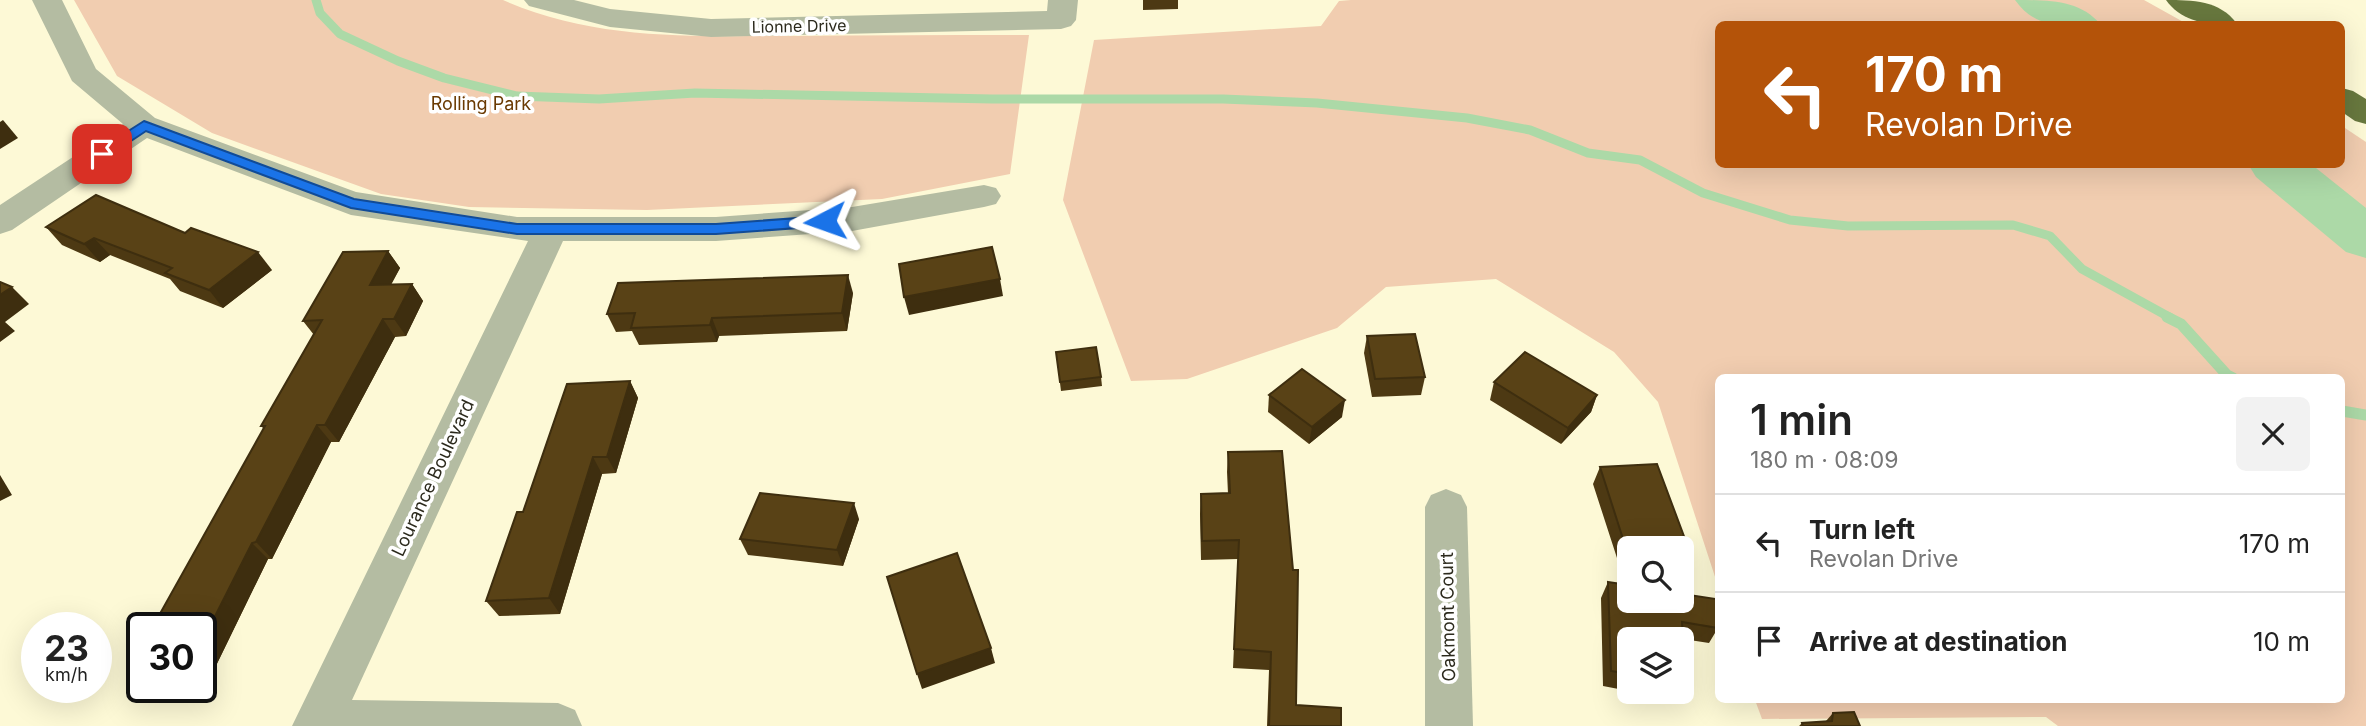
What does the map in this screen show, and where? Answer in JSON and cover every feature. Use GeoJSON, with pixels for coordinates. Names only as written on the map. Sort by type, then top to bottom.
{"type":"FeatureCollection","features":[{"type":"Feature","properties":{"kind":"highway"},"geometry":{"type":"LineString","coordinates":[[2181,0],[2217,21]]}},
{"type":"Feature","properties":{"kind":"highway"},"geometry":{"type":"LineString","coordinates":[[2345,100],[2366,114]]}},
{"type":"Feature","properties":{"kind":"street"},"geometry":{"type":"LineString","coordinates":[[47,0],[83,74],[144,125],[351,204],[517,229],[716,229],[852,219],[984,196]]}},
{"type":"Feature","properties":{"kind":"street","name":"Lionne Drive"},"geometry":{"type":"LineString","coordinates":[[539,0],[610,19],[711,28],[1062,10]]}},
{"type":"Feature","properties":{"kind":"street"},"geometry":{"type":"LineString","coordinates":[[0,222],[144,125]]}},
{"type":"Feature","properties":{"kind":"street","name":"Lourance Boulevard"},"geometry":{"type":"LineString","coordinates":[[317,724],[550,231]]}},
{"type":"Feature","properties":{"kind":"street","name":"Oakmont Court"},"geometry":{"type":"LineString","coordinates":[[1446,507],[1450,726]]}},
{"type":"Feature","properties":{"kind":"street"},"geometry":{"type":"LineString","coordinates":[[317,724],[558,726]]}},
{"type":"Feature","properties":{"kind":"green space","name":"Rolling Park"},"geometry":{"type":"Polygon","coordinates":[[[74,0],[503,0],[573,23],[646,33],[719,36],[1029,35],[1010,174],[882,199],[647,210],[469,207],[381,194],[212,133],[117,76],[74,0]]]}},
{"type":"Feature","properties":{"kind":"green space"},"geometry":{"type":"Polygon","coordinates":[[[2144,0],[2182,21],[1715,21],[1715,168],[2345,168],[2345,128],[2366,142],[2366,726],[2058,726],[2046,717],[1762,719],[1756,703],[2345,703],[2345,374],[1715,374],[1715,577],[1658,402],[1614,352],[1496,279],[1386,287],[1337,328],[1187,379],[1131,381],[1063,200],[1094,40],[1321,26],[1339,1],[2144,0]]]}},
{"type":"Feature","properties":{"kind":"building"},"geometry":{"type":"Polygon","coordinates":[[[96,195],[185,233],[191,228],[258,252],[209,290],[165,273],[172,268],[94,238],[84,244],[46,227],[96,195]]]}},
{"type":"Feature","properties":{"kind":"building"},"geometry":{"type":"Polygon","coordinates":[[[992,247],[1000,279],[904,297],[899,264],[992,247]]]}},
{"type":"Feature","properties":{"kind":"building"},"geometry":{"type":"Polygon","coordinates":[[[388,251],[370,285],[412,284],[394,319],[383,319],[325,425],[317,425],[217,612],[161,612],[265,426],[261,426],[322,320],[303,321],[343,252],[388,251]]]}},
{"type":"Feature","properties":{"kind":"building"},"geometry":{"type":"Polygon","coordinates":[[[848,275],[842,313],[712,318],[710,325],[631,328],[635,313],[607,314],[618,283],[848,275]]]}},
{"type":"Feature","properties":{"kind":"building"},"geometry":{"type":"Polygon","coordinates":[[[0,282],[12,287],[0,295],[0,282]]]}},
{"type":"Feature","properties":{"kind":"building"},"geometry":{"type":"Polygon","coordinates":[[[1415,334],[1425,377],[1375,379],[1367,336],[1415,334]]]}},
{"type":"Feature","properties":{"kind":"building"},"geometry":{"type":"Polygon","coordinates":[[[1096,347],[1101,377],[1060,382],[1056,352],[1096,347]]]}},
{"type":"Feature","properties":{"kind":"building"},"geometry":{"type":"Polygon","coordinates":[[[1525,352],[1597,395],[1568,428],[1494,382],[1525,352]]]}},
{"type":"Feature","properties":{"kind":"building"},"geometry":{"type":"Polygon","coordinates":[[[1302,369],[1345,400],[1312,427],[1269,395],[1302,369]]]}},
{"type":"Feature","properties":{"kind":"building"},"geometry":{"type":"Polygon","coordinates":[[[630,381],[607,457],[593,457],[549,598],[486,601],[517,512],[523,512],[567,384],[630,381]]]}},
{"type":"Feature","properties":{"kind":"building"},"geometry":{"type":"Polygon","coordinates":[[[1282,451],[1293,570],[1298,570],[1296,705],[1341,708],[1341,726],[1269,726],[1271,652],[1234,649],[1239,540],[1202,541],[1201,494],[1230,493],[1228,452],[1282,451]]]}},
{"type":"Feature","properties":{"kind":"building"},"geometry":{"type":"Polygon","coordinates":[[[1657,464],[1684,536],[1622,536],[1600,467],[1657,464]]]}},
{"type":"Feature","properties":{"kind":"building"},"geometry":{"type":"Polygon","coordinates":[[[760,493],[854,503],[837,550],[740,539],[760,493]]]}},
{"type":"Feature","properties":{"kind":"building"},"geometry":{"type":"Polygon","coordinates":[[[957,553],[991,648],[917,674],[887,577],[957,553]]]}},
{"type":"Feature","properties":{"kind":"building"},"geometry":{"type":"Polygon","coordinates":[[[1608,582],[1617,583],[1617,613],[1694,613],[1694,596],[1715,599],[1715,628],[1682,622],[1682,627],[1617,627],[1617,672],[1611,671],[1608,582]]]}},
{"type":"Feature","properties":{"kind":"building"},"geometry":{"type":"Polygon","coordinates":[[[1854,712],[1860,726],[1803,726],[1802,723],[1832,721],[1833,713],[1854,712]]]}},
{"type":"Feature","properties":{"kind":"waterway"},"geometry":{"type":"LineString","coordinates":[[316,0],[320,13],[340,34],[398,61],[444,78],[517,96],[599,99],[695,93],[992,99],[1223,99],[1317,103],[1467,118],[1530,130],[1588,153],[1640,160],[1703,193],[1790,220],[1848,226],[2013,225],[2050,236],[2082,269],[2171,318]]}},
{"type":"Feature","properties":{"kind":"waterway"},"geometry":{"type":"LineString","coordinates":[[2039,0],[2071,21]]}},
{"type":"Feature","properties":{"kind":"waterway"},"geometry":{"type":"LineString","coordinates":[[2280,168],[2366,238]]}},
{"type":"Feature","properties":{"kind":"waterway"},"geometry":{"type":"LineString","coordinates":[[2167,317],[2181,324],[2226,374]]}},
{"type":"Feature","properties":{"kind":"waterway"},"geometry":{"type":"LineString","coordinates":[[2345,412],[2366,415]]}},
{"type":"Feature","properties":{"kind":"route"},"geometry":{"type":"LineString","coordinates":[[102,154],[144,125],[351,204],[517,229],[716,229],[825,221]]}}]}
